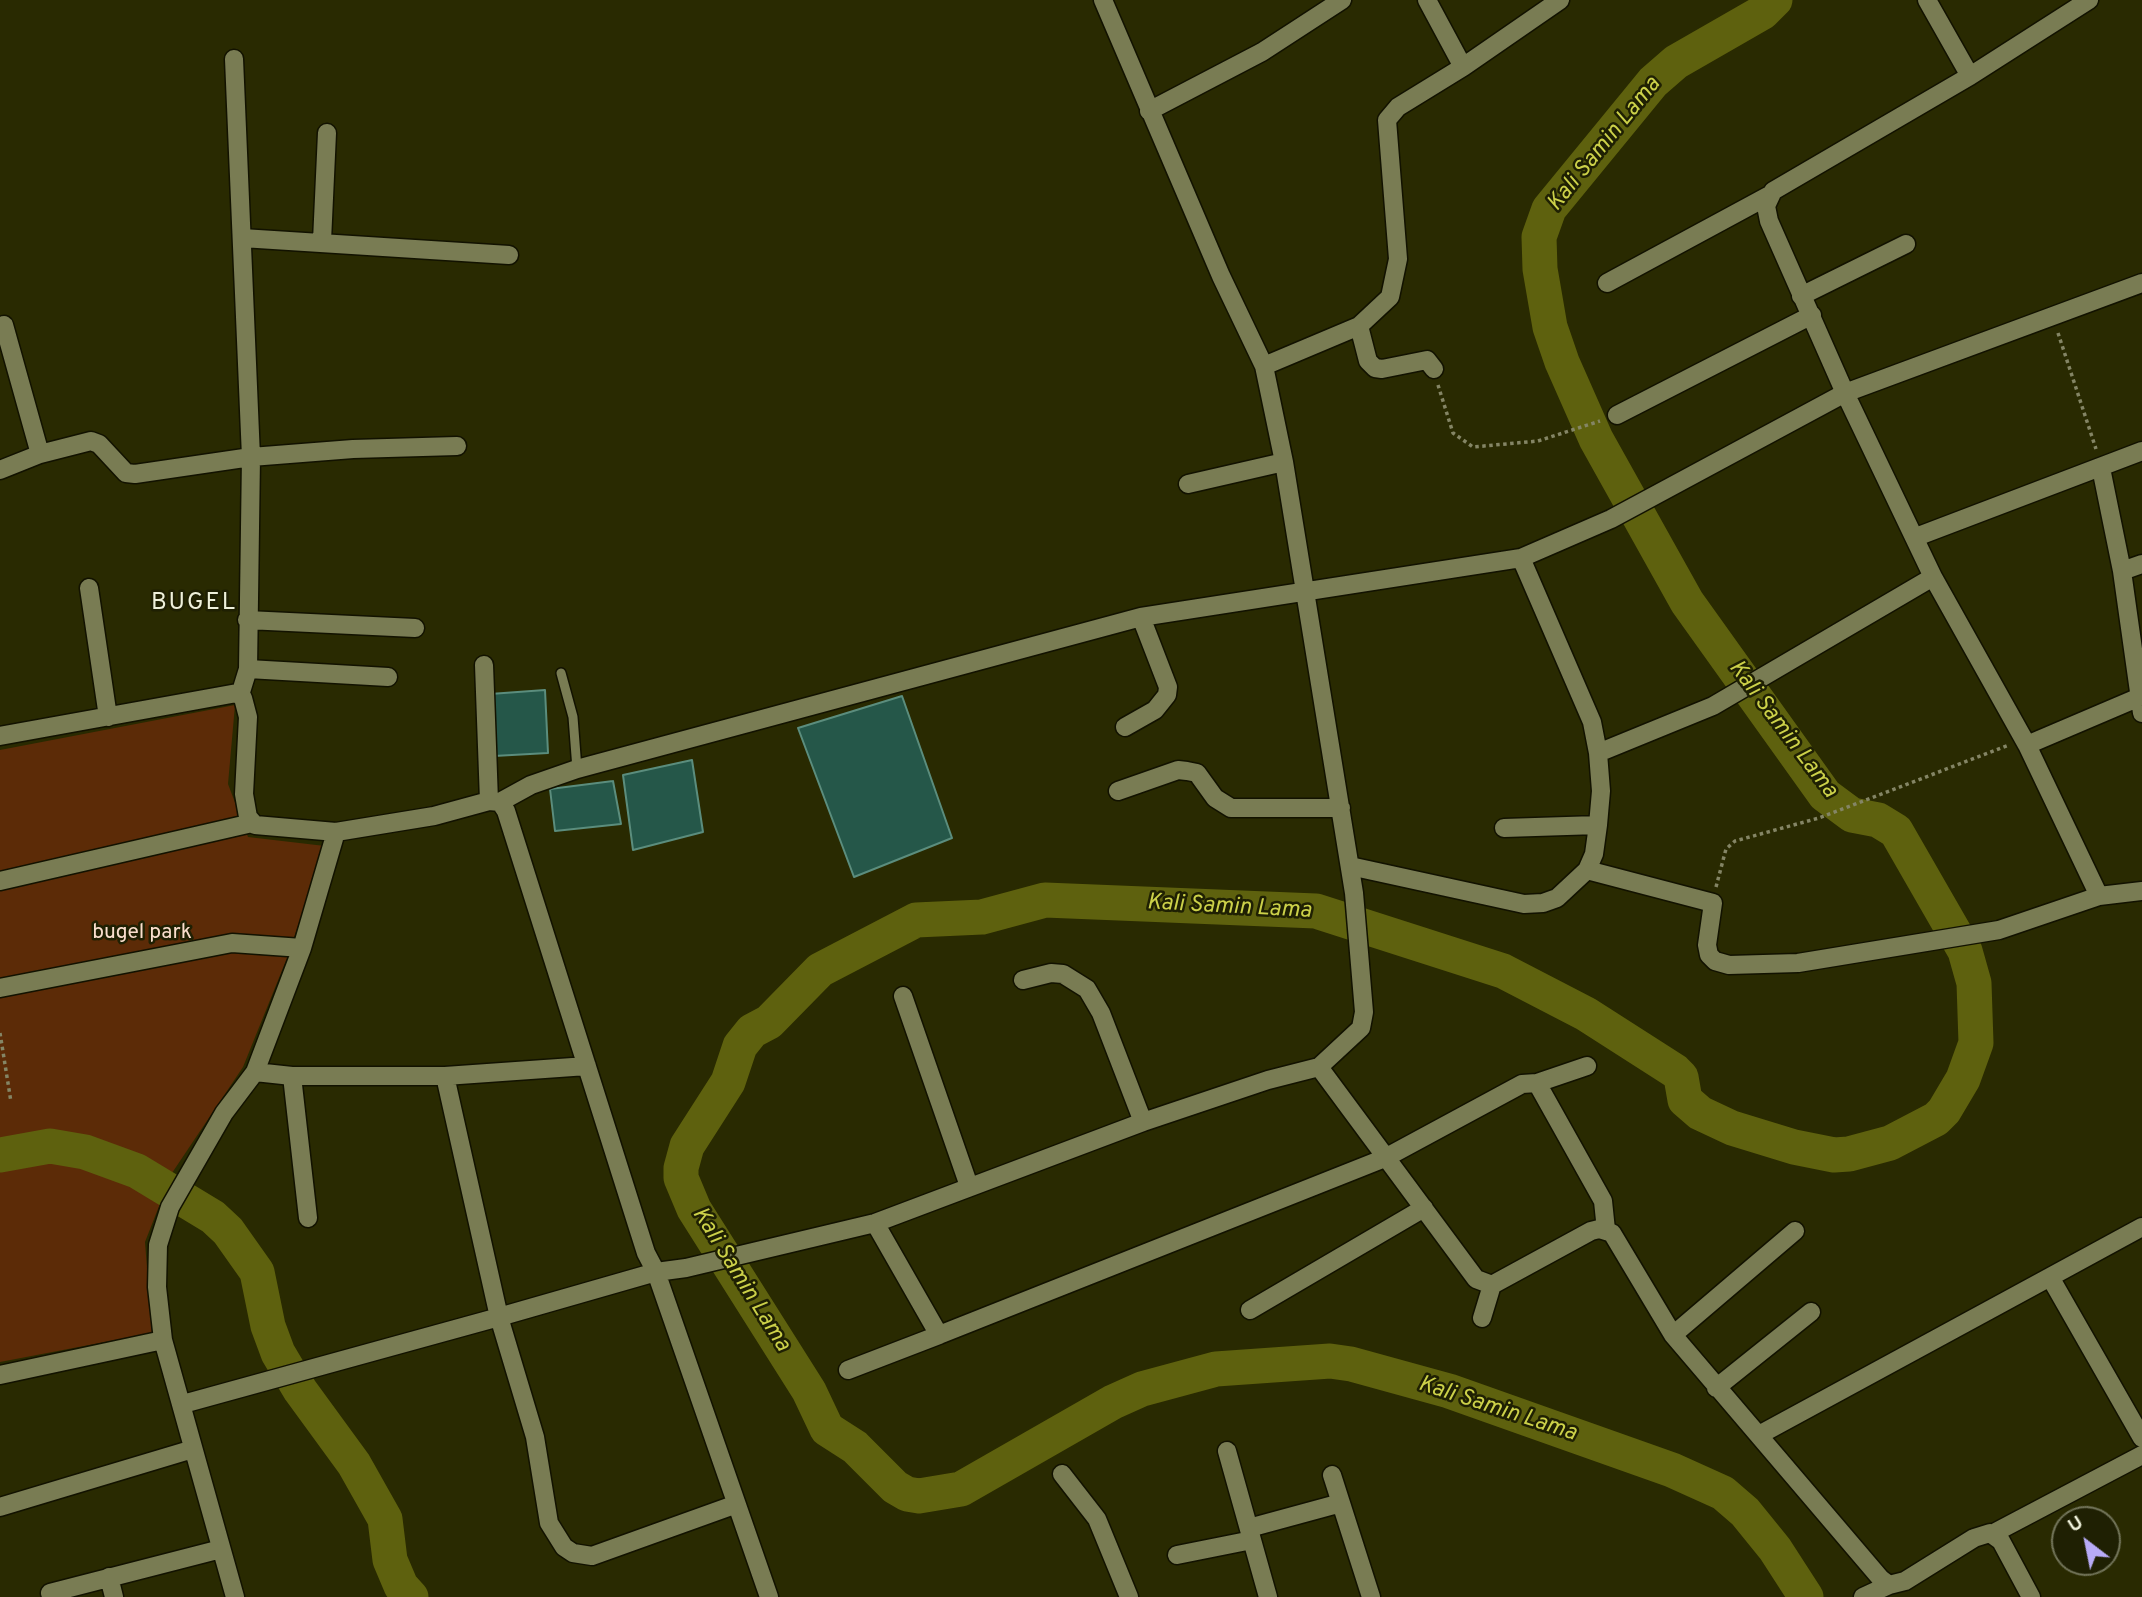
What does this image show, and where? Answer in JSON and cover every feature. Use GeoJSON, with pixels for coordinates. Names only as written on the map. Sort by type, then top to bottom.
{"type":"FeatureCollection","features":[{"type":"Feature","properties":{"kind":"street"},"geometry":{"type":"LineString","coordinates":[[183,1404],[656,1272],[686,1268],[875,1223],[1143,1122],[1268,1080],[1319,1067],[1353,1038],[1363,1021],[1350,866],[1306,589],[1264,366],[1149,111],[1103,0]]}},
{"type":"Feature","properties":{"kind":"street"},"geometry":{"type":"LineString","coordinates":[[1149,111],[1262,52],[1342,0]]}},
{"type":"Feature","properties":{"kind":"street"},"geometry":{"type":"LineString","coordinates":[[1427,0],[1464,67]]}},
{"type":"Feature","properties":{"kind":"street"},"geometry":{"type":"LineString","coordinates":[[1264,366],[1359,326],[1390,297],[1396,269],[1387,120],[1398,107],[1464,67],[1560,0]]}},
{"type":"Feature","properties":{"kind":"street"},"geometry":{"type":"LineString","coordinates":[[1927,0],[1970,75]]}},
{"type":"Feature","properties":{"kind":"street"},"geometry":{"type":"LineString","coordinates":[[1607,283],[1768,196],[2089,0]]}},
{"type":"Feature","properties":{"kind":"street"},"geometry":{"type":"LineString","coordinates":[[234,59],[251,457],[247,669],[240,695],[248,717],[244,794],[251,823]]}},
{"type":"Feature","properties":{"kind":"street"},"geometry":{"type":"LineString","coordinates":[[322,242],[327,133]]}},
{"type":"Feature","properties":{"kind":"street"},"geometry":{"type":"LineString","coordinates":[[1768,196],[1766,206],[1769,221],[1845,393],[1933,577],[2025,742],[2099,896]]}},
{"type":"Feature","properties":{"kind":"street"},"geometry":{"type":"LineString","coordinates":[[242,238],[509,255]]}},
{"type":"Feature","properties":{"kind":"street"},"geometry":{"type":"LineString","coordinates":[[1801,296],[1906,244]]}},
{"type":"Feature","properties":{"kind":"street"},"geometry":{"type":"LineString","coordinates":[[0,881],[251,823],[336,832],[434,816],[494,801],[577,769],[1141,617],[1306,589],[1521,558],[1611,519],[1845,393],[2142,283]]}},
{"type":"Feature","properties":{"kind":"street"},"geometry":{"type":"LineString","coordinates":[[1616,415],[1812,315]]}},
{"type":"Feature","properties":{"kind":"street"},"geometry":{"type":"LineString","coordinates":[[4,325],[40,454]]}},
{"type":"Feature","properties":{"kind":"street"},"geometry":{"type":"LineString","coordinates":[[1359,326],[1368,360],[1375,368],[1427,360],[1434,369]]}},
{"type":"Feature","properties":{"kind":"street"},"geometry":{"type":"LineString","coordinates":[[0,470],[40,454],[91,440],[99,444],[125,473],[135,474],[251,457],[413,446],[457,446]]}},
{"type":"Feature","properties":{"kind":"street"},"geometry":{"type":"LineString","coordinates":[[1916,537],[2142,451]]}},
{"type":"Feature","properties":{"kind":"street"},"geometry":{"type":"LineString","coordinates":[[1188,484],[1284,462]]}},
{"type":"Feature","properties":{"kind":"street"},"geometry":{"type":"LineString","coordinates":[[2025,742],[2141,702],[2122,570],[2101,468]]}},
{"type":"Feature","properties":{"kind":"street"},"geometry":{"type":"LineString","coordinates":[[1350,866],[1524,904],[1543,903],[1557,898],[1587,870],[1594,854],[1601,791],[1592,722],[1521,558]]}},
{"type":"Feature","properties":{"kind":"street"},"geometry":{"type":"LineString","coordinates":[[2122,570],[2142,564]]}},
{"type":"Feature","properties":{"kind":"street"},"geometry":{"type":"LineString","coordinates":[[1598,753],[1713,706],[1933,577]]}},
{"type":"Feature","properties":{"kind":"street"},"geometry":{"type":"LineString","coordinates":[[89,588],[108,717]]}},
{"type":"Feature","properties":{"kind":"street"},"geometry":{"type":"LineString","coordinates":[[1125,727],[1155,710],[1167,695],[1168,687],[1141,617]]}},
{"type":"Feature","properties":{"kind":"street"},"geometry":{"type":"LineString","coordinates":[[247,620],[415,628]]}},
{"type":"Feature","properties":{"kind":"street"},"geometry":{"type":"LineString","coordinates":[[484,665],[494,801],[506,811],[646,1253],[656,1272],[734,1505],[769,1597]]}},
{"type":"Feature","properties":{"kind":"street"},"geometry":{"type":"LineString","coordinates":[[247,669],[388,677]]}},
{"type":"Feature","properties":{"kind":"street"},"geometry":{"type":"LineString","coordinates":[[0,736],[217,695],[240,695]]}},
{"type":"Feature","properties":{"kind":"street"},"geometry":{"type":"LineString","coordinates":[[1118,790],[1178,770],[1197,773],[1215,798],[1231,808],[1341,808]]}},
{"type":"Feature","properties":{"kind":"street"},"geometry":{"type":"LineString","coordinates":[[1504,828],[1598,825]]}},
{"type":"Feature","properties":{"kind":"street"},"geometry":{"type":"LineString","coordinates":[[235,1597],[163,1340],[157,1287],[158,1245],[170,1207],[224,1113],[256,1072],[302,948],[336,832]]}},
{"type":"Feature","properties":{"kind":"street"},"geometry":{"type":"LineString","coordinates":[[1587,870],[1713,903],[1707,945],[1709,955],[1716,961],[1729,965],[1798,963],[1999,930],[2099,896],[2142,891]]}},
{"type":"Feature","properties":{"kind":"street"},"geometry":{"type":"LineString","coordinates":[[0,988],[232,943],[302,948]]}},
{"type":"Feature","properties":{"kind":"street"},"geometry":{"type":"LineString","coordinates":[[1023,980],[1051,972],[1063,974],[1087,989],[1101,1013],[1143,1122]]}},
{"type":"Feature","properties":{"kind":"street"},"geometry":{"type":"LineString","coordinates":[[903,996],[969,1186]]}},
{"type":"Feature","properties":{"kind":"street"},"geometry":{"type":"LineString","coordinates":[[256,1072],[292,1076],[445,1076],[587,1066]]}},
{"type":"Feature","properties":{"kind":"street"},"geometry":{"type":"LineString","coordinates":[[848,1370],[1385,1158],[1521,1084],[1537,1083],[1587,1066]]}},
{"type":"Feature","properties":{"kind":"street"},"geometry":{"type":"LineString","coordinates":[[1319,1067],[1476,1279],[1492,1285]]}},
{"type":"Feature","properties":{"kind":"street"},"geometry":{"type":"LineString","coordinates":[[292,1076],[308,1218]]}},
{"type":"Feature","properties":{"kind":"street"},"geometry":{"type":"LineString","coordinates":[[445,1076],[499,1317],[535,1437],[550,1523],[564,1547],[573,1553],[592,1556],[734,1505]]}},
{"type":"Feature","properties":{"kind":"street"},"geometry":{"type":"LineString","coordinates":[[1537,1083],[1603,1201],[1606,1230]]}},
{"type":"Feature","properties":{"kind":"street"},"geometry":{"type":"LineString","coordinates":[[1250,1310],[1424,1208]]}},
{"type":"Feature","properties":{"kind":"street"},"geometry":{"type":"LineString","coordinates":[[875,1223],[939,1335]]}},
{"type":"Feature","properties":{"kind":"street"},"geometry":{"type":"LineString","coordinates":[[1759,1435],[2142,1227]]}},
{"type":"Feature","properties":{"kind":"street"},"geometry":{"type":"LineString","coordinates":[[1482,1318],[1492,1285],[1591,1231],[1606,1230],[1618,1239],[1673,1335],[1874,1573],[1889,1585]]}},
{"type":"Feature","properties":{"kind":"street"},"geometry":{"type":"LineString","coordinates":[[1673,1335],[1794,1231]]}},
{"type":"Feature","properties":{"kind":"street"},"geometry":{"type":"LineString","coordinates":[[2050,1277],[2142,1438]]}},
{"type":"Feature","properties":{"kind":"street"},"geometry":{"type":"LineString","coordinates":[[1716,1388],[1811,1312]]}},
{"type":"Feature","properties":{"kind":"street"},"geometry":{"type":"LineString","coordinates":[[0,1375],[163,1340]]}},
{"type":"Feature","properties":{"kind":"street"},"geometry":{"type":"LineString","coordinates":[[0,1507],[193,1449]]}},
{"type":"Feature","properties":{"kind":"street"},"geometry":{"type":"LineString","coordinates":[[1227,1451],[1268,1597]]}},
{"type":"Feature","properties":{"kind":"street"},"geometry":{"type":"LineString","coordinates":[[1863,1597],[1905,1581],[1974,1538],[1994,1533],[2142,1455]]}},
{"type":"Feature","properties":{"kind":"street"},"geometry":{"type":"LineString","coordinates":[[1062,1474],[1097,1519],[1129,1597]]}},
{"type":"Feature","properties":{"kind":"street"},"geometry":{"type":"LineString","coordinates":[[1332,1475],[1371,1597]]}},
{"type":"Feature","properties":{"kind":"street"},"geometry":{"type":"LineString","coordinates":[[1177,1555],[1251,1534],[1341,1503]]}},
{"type":"Feature","properties":{"kind":"street"},"geometry":{"type":"LineString","coordinates":[[1994,1533],[2031,1597]]}},
{"type":"Feature","properties":{"kind":"street"},"geometry":{"type":"LineString","coordinates":[[50,1592],[221,1549]]}},
{"type":"Feature","properties":{"kind":"street"},"geometry":{"type":"LineString","coordinates":[[109,1577],[114,1597]]}},
{"type":"Feature","properties":{"kind":"lane"},"geometry":{"type":"LineString","coordinates":[[561,673],[573,717],[577,769]]}},
{"type":"Feature","properties":{"kind":"path"},"geometry":{"type":"LineString","coordinates":[[2053,318],[2101,468]]}},
{"type":"Feature","properties":{"kind":"path"},"geometry":{"type":"LineString","coordinates":[[1434,369],[1453,433],[1473,447],[1538,441],[1616,415]]}},
{"type":"Feature","properties":{"kind":"path"},"geometry":{"type":"LineString","coordinates":[[1713,903],[1726,849],[1732,843],[1819,818],[2025,742]]}},
{"type":"Feature","properties":{"kind":"path"},"geometry":{"type":"LineString","coordinates":[[0,1033],[11,1102]]}},
{"type":"Feature","properties":{"kind":"green space","name":"bugel park"},"geometry":{"type":"Polygon","coordinates":[[[235,705],[228,784],[248,837],[325,846],[287,958],[243,1067],[172,1173],[145,1242],[152,1333],[0,1362],[0,750],[235,705]]]}},
{"type":"Feature","properties":{"kind":"building"},"geometry":{"type":"Polygon","coordinates":[[[545,690],[548,753],[494,756],[490,694],[545,690]]]}},
{"type":"Feature","properties":{"kind":"building"},"geometry":{"type":"Polygon","coordinates":[[[902,696],[952,838],[854,877],[798,728],[902,696]]]}},
{"type":"Feature","properties":{"kind":"building"},"geometry":{"type":"Polygon","coordinates":[[[692,760],[703,832],[633,850],[623,775],[692,760]]]}},
{"type":"Feature","properties":{"kind":"building"},"geometry":{"type":"Polygon","coordinates":[[[613,781],[621,824],[555,831],[550,789],[613,781]]]}},
{"type":"Feature","properties":{"kind":"waterway","name":"Kali Samin Lama"},"geometry":{"type":"LineString","coordinates":[[1775,0],[1763,12],[1676,62],[1653,82],[1549,209],[1539,237],[1540,269],[1550,327],[1562,362],[1596,439],[1687,602],[1825,795],[1852,815],[1878,820],[1896,831],[1965,951],[1974,983],[1976,1043],[1963,1079],[1944,1111],[1936,1119],[1890,1143],[1849,1154],[1834,1155],[1794,1147],[1732,1128],[1700,1113],[1685,1100],[1681,1077],[1675,1071],[1586,1014],[1503,971],[1316,911],[1045,900],[982,917],[916,920],[820,970],[769,1022],[752,1031],[740,1046],[728,1082],[687,1146],[681,1178],[694,1209],[809,1391],[827,1429],[855,1447],[895,1487],[907,1494],[919,1496],[961,1489],[1113,1402],[1142,1389],[1216,1369],[1330,1361],[1351,1364],[1449,1391],[1672,1470],[1723,1493],[1745,1512],[1775,1549],[1806,1597]]}},
{"type":"Feature","properties":{"kind":"waterway","name":"Kali Samin Lama"},"geometry":{"type":"LineString","coordinates":[[0,1155],[50,1146],[85,1152],[137,1171],[213,1217],[228,1231],[257,1272],[268,1326],[278,1353],[300,1390],[354,1464],[385,1519],[390,1560],[401,1586],[411,1597]]}},
{"type":"Feature","properties":{"kind":"district","name":"BUGEL"},"geometry":{"type":"Point","coordinates":[194,604]}}]}
